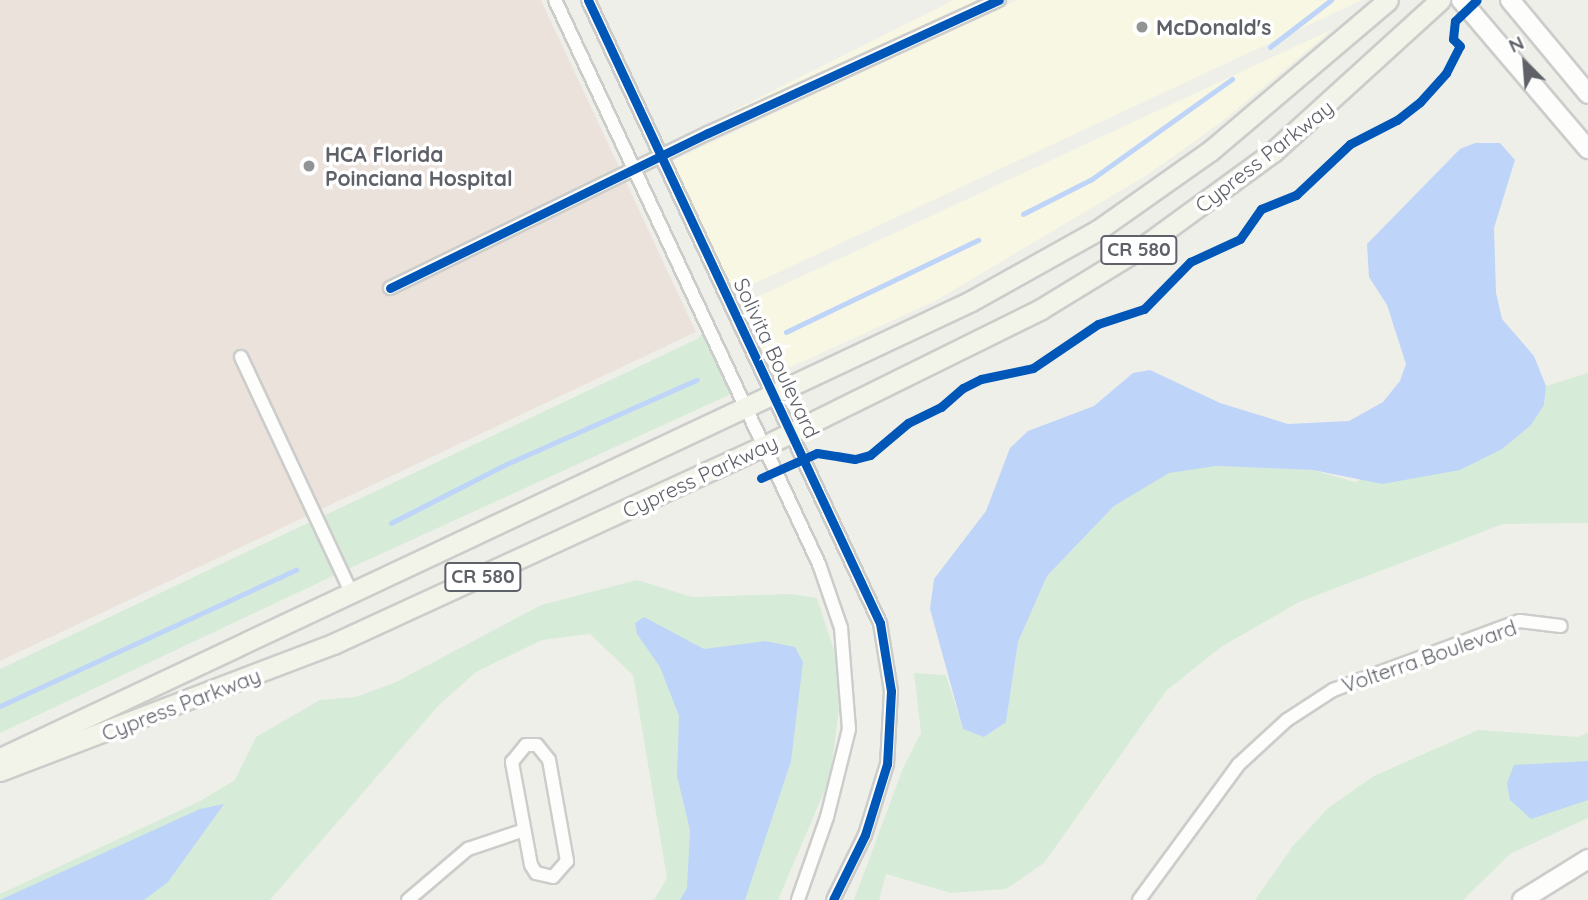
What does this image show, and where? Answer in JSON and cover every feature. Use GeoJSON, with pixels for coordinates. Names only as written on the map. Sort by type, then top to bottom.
{"type":"FeatureCollection","features":[{"type":"Feature","properties":{"kind":"main road","name":"Cypress Parkway"},"geometry":{"type":"LineString","coordinates":[[0,758],[775,396],[971,301],[1098,230],[1210,151],[1388,0]]}},
{"type":"Feature","properties":{"kind":"main road","name":"Cypress Parkway"},"geometry":{"type":"LineString","coordinates":[[0,771],[333,644],[764,446],[960,352],[1144,246],[1273,152],[1440,0]]}},
{"type":"Feature","properties":{"kind":"main road"},"geometry":{"type":"LineString","coordinates":[[1461,0],[1588,149]]}},
{"type":"Feature","properties":{"kind":"main road"},"geometry":{"type":"LineString","coordinates":[[1510,0],[1588,94]]}},
{"type":"Feature","properties":{"kind":"main road"},"geometry":{"type":"LineString","coordinates":[[1522,900],[1588,859]]}},
{"type":"Feature","properties":{"kind":"street"},"geometry":{"type":"LineString","coordinates":[[555,0],[832,596],[849,695],[849,729],[839,773],[798,900]]}},
{"type":"Feature","properties":{"kind":"street","name":"Solivita Boulevard"},"geometry":{"type":"LineString","coordinates":[[588,0],[870,595],[886,652],[891,691],[889,746],[880,791],[833,900]]}},
{"type":"Feature","properties":{"kind":"street"},"geometry":{"type":"LineString","coordinates":[[390,288],[634,169],[999,0]]}},
{"type":"Feature","properties":{"kind":"street"},"geometry":{"type":"LineString","coordinates":[[241,357],[351,592]]}},
{"type":"Feature","properties":{"kind":"street","name":"Volterra Boulevard"},"geometry":{"type":"LineString","coordinates":[[1139,900],[1238,765],[1287,720],[1333,690],[1520,621],[1561,626]]}},
{"type":"Feature","properties":{"kind":"street"},"geometry":{"type":"LineString","coordinates":[[537,745],[549,760],[567,861],[562,871],[553,877],[536,873],[524,830],[512,762],[517,751],[537,745]]}},
{"type":"Feature","properties":{"kind":"street"},"geometry":{"type":"LineString","coordinates":[[408,900],[467,849],[524,830]]}},
{"type":"Feature","properties":{"kind":"shaded area","name":"HCA Florida Poinciana Hospital"},"geometry":{"type":"Polygon","coordinates":[[[0,0],[541,0],[696,332],[0,661],[0,0]]]}},
{"type":"Feature","properties":{"kind":"shaded area"},"geometry":{"type":"Polygon","coordinates":[[[954,0],[979,0],[665,146],[665,145],[954,0]]]}},
{"type":"Feature","properties":{"kind":"shaded area"},"geometry":{"type":"Polygon","coordinates":[[[1017,0],[1362,0],[734,293],[672,161],[1017,0]]]}},
{"type":"Feature","properties":{"kind":"shaded area"},"geometry":{"type":"Polygon","coordinates":[[[1333,29],[1220,123],[1147,175],[935,301],[773,375],[740,305],[1333,29]]]}},
{"type":"Feature","properties":{"kind":"shaded area"},"geometry":{"type":"Polygon","coordinates":[[[703,332],[731,394],[348,569],[323,516],[699,338],[703,332]]]}},
{"type":"Feature","properties":{"kind":"shaded area"},"geometry":{"type":"Polygon","coordinates":[[[1588,373],[1588,523],[1503,524],[1299,602],[1221,647],[1166,691],[1044,863],[1006,889],[951,893],[886,874],[879,900],[854,900],[903,768],[921,733],[914,673],[946,675],[963,729],[1006,722],[1018,642],[1047,576],[1114,506],[1169,472],[1216,466],[1313,470],[1355,482],[1544,405],[1546,386],[1588,373]]]}},
{"type":"Feature","properties":{"kind":"shaded area"},"geometry":{"type":"Polygon","coordinates":[[[310,522],[335,575],[0,733],[0,669],[310,522]]]}},
{"type":"Feature","properties":{"kind":"shaded area"},"geometry":{"type":"Polygon","coordinates":[[[637,580],[692,597],[791,594],[817,598],[835,653],[839,709],[830,778],[778,900],[654,900],[667,878],[633,675],[590,634],[542,640],[476,672],[438,706],[270,900],[0,900],[0,894],[198,802],[235,780],[256,737],[320,700],[356,697],[396,682],[541,605],[637,580]]]}},
{"type":"Feature","properties":{"kind":"shaded area"},"geometry":{"type":"Polygon","coordinates":[[[1478,730],[1578,737],[1588,733],[1588,818],[1510,854],[1463,900],[1255,900],[1293,846],[1328,808],[1374,776],[1478,730]]]}},
{"type":"Feature","properties":{"kind":"water"},"geometry":{"type":"Polygon","coordinates":[[[1475,143],[1500,143],[1515,160],[1494,228],[1496,293],[1502,319],[1534,356],[1546,386],[1544,405],[1531,425],[1502,449],[1460,470],[1382,484],[1313,470],[1216,466],[1169,473],[1114,506],[1047,576],[1018,642],[1006,722],[984,737],[963,729],[930,609],[934,579],[986,511],[1010,448],[1028,431],[1094,406],[1133,373],[1150,370],[1220,403],[1288,424],[1349,421],[1383,402],[1400,381],[1406,364],[1387,305],[1369,277],[1367,244],[1460,149],[1475,143]]]}},
{"type":"Feature","properties":{"kind":"water"},"geometry":{"type":"Polygon","coordinates":[[[644,617],[704,649],[765,641],[795,647],[803,662],[791,761],[745,900],[680,900],[687,888],[690,830],[677,776],[679,716],[660,667],[637,634],[635,623],[644,617]]]}},
{"type":"Feature","properties":{"kind":"water"},"geometry":{"type":"Polygon","coordinates":[[[1588,761],[1588,800],[1531,819],[1510,800],[1507,783],[1514,765],[1588,761]]]}},
{"type":"Feature","properties":{"kind":"water"},"geometry":{"type":"Polygon","coordinates":[[[224,804],[168,882],[144,900],[0,900],[200,809],[224,804]]]}},
{"type":"Feature","properties":{"kind":"waterway"},"geometry":{"type":"LineString","coordinates":[[1270,47],[1331,0]]}},
{"type":"Feature","properties":{"kind":"waterway"},"geometry":{"type":"LineString","coordinates":[[1023,214],[1092,179],[1232,79]]}},
{"type":"Feature","properties":{"kind":"waterway"},"geometry":{"type":"LineString","coordinates":[[786,332],[978,240]]}},
{"type":"Feature","properties":{"kind":"waterway"},"geometry":{"type":"LineString","coordinates":[[391,523],[509,463],[696,380]]}},
{"type":"Feature","properties":{"kind":"waterway"},"geometry":{"type":"LineString","coordinates":[[0,706],[296,570]]}},
{"type":"Feature","properties":{"kind":"cycle path"},"geometry":{"type":"LineString","coordinates":[[588,0],[880,623],[891,691],[887,764],[865,835],[833,900]]}},
{"type":"Feature","properties":{"kind":"cycle path"},"geometry":{"type":"LineString","coordinates":[[390,288],[708,133],[999,0]]}},
{"type":"Feature","properties":{"kind":"cycle path"},"geometry":{"type":"LineString","coordinates":[[761,478],[817,453],[855,459],[870,455],[908,423],[941,407],[963,388],[981,379],[1033,368],[1098,324],[1144,309],[1190,262],[1240,239],[1261,209],[1296,195],[1350,144],[1397,120],[1420,102],[1446,73],[1460,46],[1453,39],[1455,21],[1477,0]]}},
{"type":"Feature","properties":{"kind":"place","name":"McDonald's"},"geometry":{"type":"Point","coordinates":[1142,27]}},
{"type":"Feature","properties":{"kind":"place","name":"HCA Florida Poinciana Hospital"},"geometry":{"type":"Point","coordinates":[309,166]}}]}
